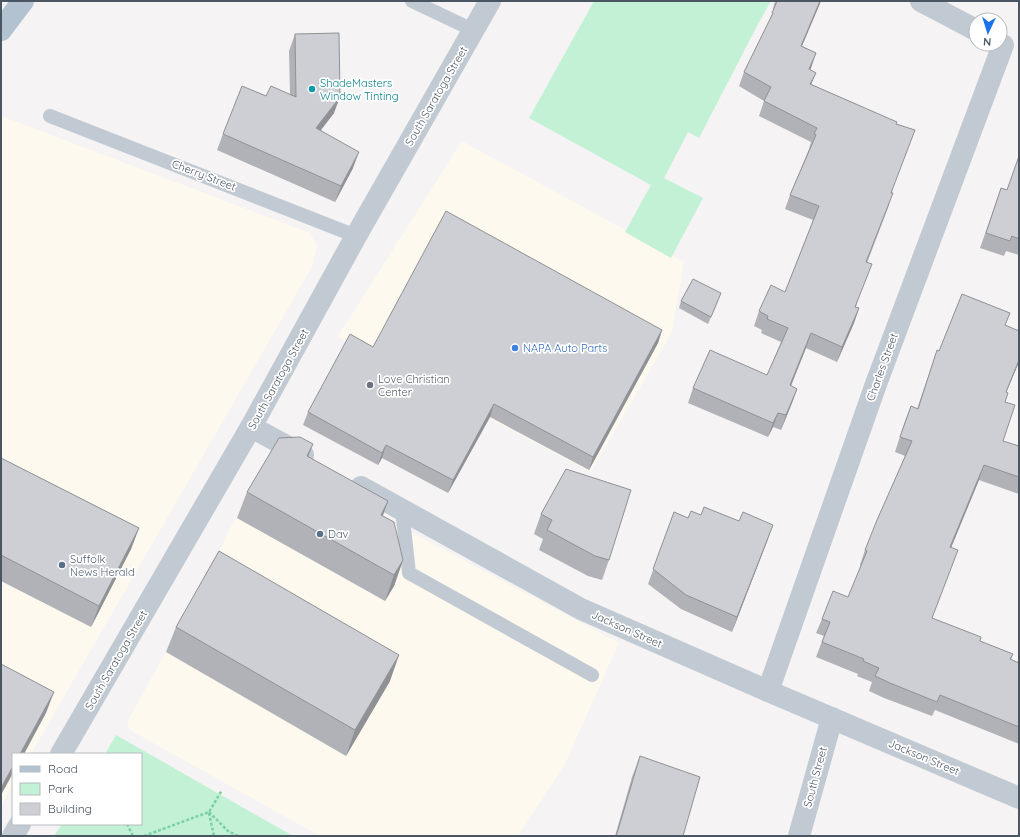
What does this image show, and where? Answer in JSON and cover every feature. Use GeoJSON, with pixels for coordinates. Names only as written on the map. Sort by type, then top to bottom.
{"type":"FeatureCollection","features":[{"type":"Feature","properties":{"kind":"main road"},"geometry":{"type":"LineString","coordinates":[[1,30],[22,2]]}},
{"type":"Feature","properties":{"kind":"street","name":"South Saratoga Street"},"geometry":{"type":"LineString","coordinates":[[62,753],[251,427],[356,236],[490,1]]}},
{"type":"Feature","properties":{"kind":"street"},"geometry":{"type":"LineString","coordinates":[[921,1],[968,26]]}},
{"type":"Feature","properties":{"kind":"street","name":"Charles Street"},"geometry":{"type":"LineString","coordinates":[[768,691],[876,384],[1005,52]]}},
{"type":"Feature","properties":{"kind":"street"},"geometry":{"type":"LineString","coordinates":[[251,427],[320,465]]}},
{"type":"Feature","properties":{"kind":"street","name":"Jackson Street"},"geometry":{"type":"LineString","coordinates":[[340,476],[581,609],[768,691],[1019,798]]}},
{"type":"Feature","properties":{"kind":"street","name":"South Street"},"geometry":{"type":"LineString","coordinates":[[799,836],[832,718]]}},
{"type":"Feature","properties":{"kind":"street"},"geometry":{"type":"LineString","coordinates":[[13,836],[19,825]]}},
{"type":"Feature","properties":{"kind":"lane"},"geometry":{"type":"LineString","coordinates":[[412,1],[473,30]]}},
{"type":"Feature","properties":{"kind":"lane","name":"Cherry Street"},"geometry":{"type":"LineString","coordinates":[[50,116],[356,236]]}},
{"type":"Feature","properties":{"kind":"lane"},"geometry":{"type":"LineString","coordinates":[[402,510],[409,573],[592,675]]}},
{"type":"Feature","properties":{"kind":"path"},"geometry":{"type":"LineString","coordinates":[[144,836],[209,812],[222,790]]}},
{"type":"Feature","properties":{"kind":"path"},"geometry":{"type":"LineString","coordinates":[[209,812],[214,836]]}},
{"type":"Feature","properties":{"kind":"path"},"geometry":{"type":"LineString","coordinates":[[209,812],[228,830],[238,836]]}},
{"type":"Feature","properties":{"kind":"path"},"geometry":{"type":"LineString","coordinates":[[128,825],[133,836]]}},
{"type":"Feature","properties":{"kind":"shaded area"},"geometry":{"type":"Polygon","coordinates":[[[1,116],[310,233],[317,246],[313,265],[32,753],[12,753],[12,787],[1,806],[1,116]]]}},
{"type":"Feature","properties":{"kind":"shaded area"},"geometry":{"type":"Polygon","coordinates":[[[462,141],[684,262],[672,332],[591,472],[348,344],[338,336],[462,141]]]}},
{"type":"Feature","properties":{"kind":"shaded area"},"geometry":{"type":"Polygon","coordinates":[[[267,464],[300,473],[619,643],[564,766],[518,836],[320,836],[130,730],[127,722],[208,576],[230,528],[267,464]]]}},
{"type":"Feature","properties":{"kind":"green space"},"geometry":{"type":"Polygon","coordinates":[[[594,1],[771,1],[699,138],[688,132],[664,178],[703,198],[671,258],[625,232],[651,185],[529,118],[594,1]]]}},
{"type":"Feature","properties":{"kind":"green space"},"geometry":{"type":"Polygon","coordinates":[[[116,735],[293,836],[54,836],[61,825],[142,825],[142,753],[106,753],[116,735]]]}},
{"type":"Feature","properties":{"kind":"building"},"geometry":{"type":"Polygon","coordinates":[[[777,1],[820,1],[801,46],[816,53],[809,69],[816,73],[810,84],[897,122],[896,124],[915,130],[891,193],[893,193],[866,262],[872,264],[855,307],[859,308],[842,347],[811,333],[790,385],[797,389],[786,415],[778,413],[773,423],[693,388],[710,350],[767,375],[788,328],[767,319],[768,316],[759,311],[771,285],[785,292],[819,206],[790,195],[816,135],[814,134],[817,128],[764,101],[771,87],[744,72],[773,13],[777,1]]]}},
{"type":"Feature","properties":{"kind":"building"},"geometry":{"type":"Polygon","coordinates":[[[339,33],[340,97],[316,128],[359,152],[341,186],[223,134],[242,86],[266,96],[271,86],[296,97],[295,34],[339,33]]]}},
{"type":"Feature","properties":{"kind":"building"},"geometry":{"type":"Polygon","coordinates":[[[1019,156],[1019,239],[1012,236],[1010,241],[986,233],[1001,188],[1007,190],[1019,156]]]}},
{"type":"Feature","properties":{"kind":"building","name":"NAPA Auto Parts"},"geometry":{"type":"Polygon","coordinates":[[[446,211],[662,330],[593,457],[494,404],[453,480],[386,445],[382,453],[308,412],[350,334],[373,347],[446,211]]]}},
{"type":"Feature","properties":{"kind":"building"},"geometry":{"type":"Polygon","coordinates":[[[693,279],[721,293],[711,317],[681,301],[693,279]]]}},
{"type":"Feature","properties":{"kind":"building"},"geometry":{"type":"Polygon","coordinates":[[[962,294],[1010,313],[1005,325],[1019,331],[1019,360],[1006,392],[1008,393],[1005,402],[1015,405],[1003,441],[1019,446],[1019,477],[984,465],[950,547],[958,550],[932,618],[981,637],[980,641],[1013,654],[1010,659],[1019,663],[1019,727],[940,695],[937,702],[890,683],[875,676],[879,668],[863,661],[864,659],[822,642],[830,622],[822,619],[833,591],[848,597],[867,551],[865,550],[877,520],[912,441],[900,437],[911,406],[918,409],[937,350],[939,351],[962,294]]]}},
{"type":"Feature","properties":{"kind":"building"},"geometry":{"type":"Polygon","coordinates":[[[300,437],[313,444],[307,456],[388,501],[381,515],[394,522],[403,560],[394,575],[247,492],[279,438],[300,437]]]}},
{"type":"Feature","properties":{"kind":"building","name":"Suffolk News Herald"},"geometry":{"type":"Polygon","coordinates":[[[1,458],[139,528],[99,606],[1,555],[1,458]]]}},
{"type":"Feature","properties":{"kind":"building"},"geometry":{"type":"Polygon","coordinates":[[[566,469],[631,490],[609,560],[595,556],[547,530],[552,520],[541,514],[566,469]]]}},
{"type":"Feature","properties":{"kind":"building"},"geometry":{"type":"Polygon","coordinates":[[[704,507],[739,521],[743,512],[773,525],[737,617],[686,595],[653,569],[674,512],[688,518],[691,511],[701,515],[704,507]]]}},
{"type":"Feature","properties":{"kind":"building"},"geometry":{"type":"Polygon","coordinates":[[[219,551],[399,655],[355,730],[176,627],[219,551]]]}},
{"type":"Feature","properties":{"kind":"building"},"geometry":{"type":"Polygon","coordinates":[[[1,664],[54,692],[21,753],[12,753],[12,768],[1,788],[1,664]]]}},
{"type":"Feature","properties":{"kind":"building"},"geometry":{"type":"Polygon","coordinates":[[[640,756],[700,777],[683,836],[616,836],[640,756]]]}},
{"type":"Feature","properties":{"kind":"place","name":"ShadeMasters Window Tinting"},"geometry":{"type":"Point","coordinates":[312,89]}},
{"type":"Feature","properties":{"kind":"place","name":"NAPA Auto Parts"},"geometry":{"type":"Point","coordinates":[515,348]}},
{"type":"Feature","properties":{"kind":"place","name":"Love Christian Center"},"geometry":{"type":"Point","coordinates":[370,385]}},
{"type":"Feature","properties":{"kind":"place","name":"Dav"},"geometry":{"type":"Point","coordinates":[320,534]}},
{"type":"Feature","properties":{"kind":"place","name":"Suffolk News Herald"},"geometry":{"type":"Point","coordinates":[62,565]}}]}
